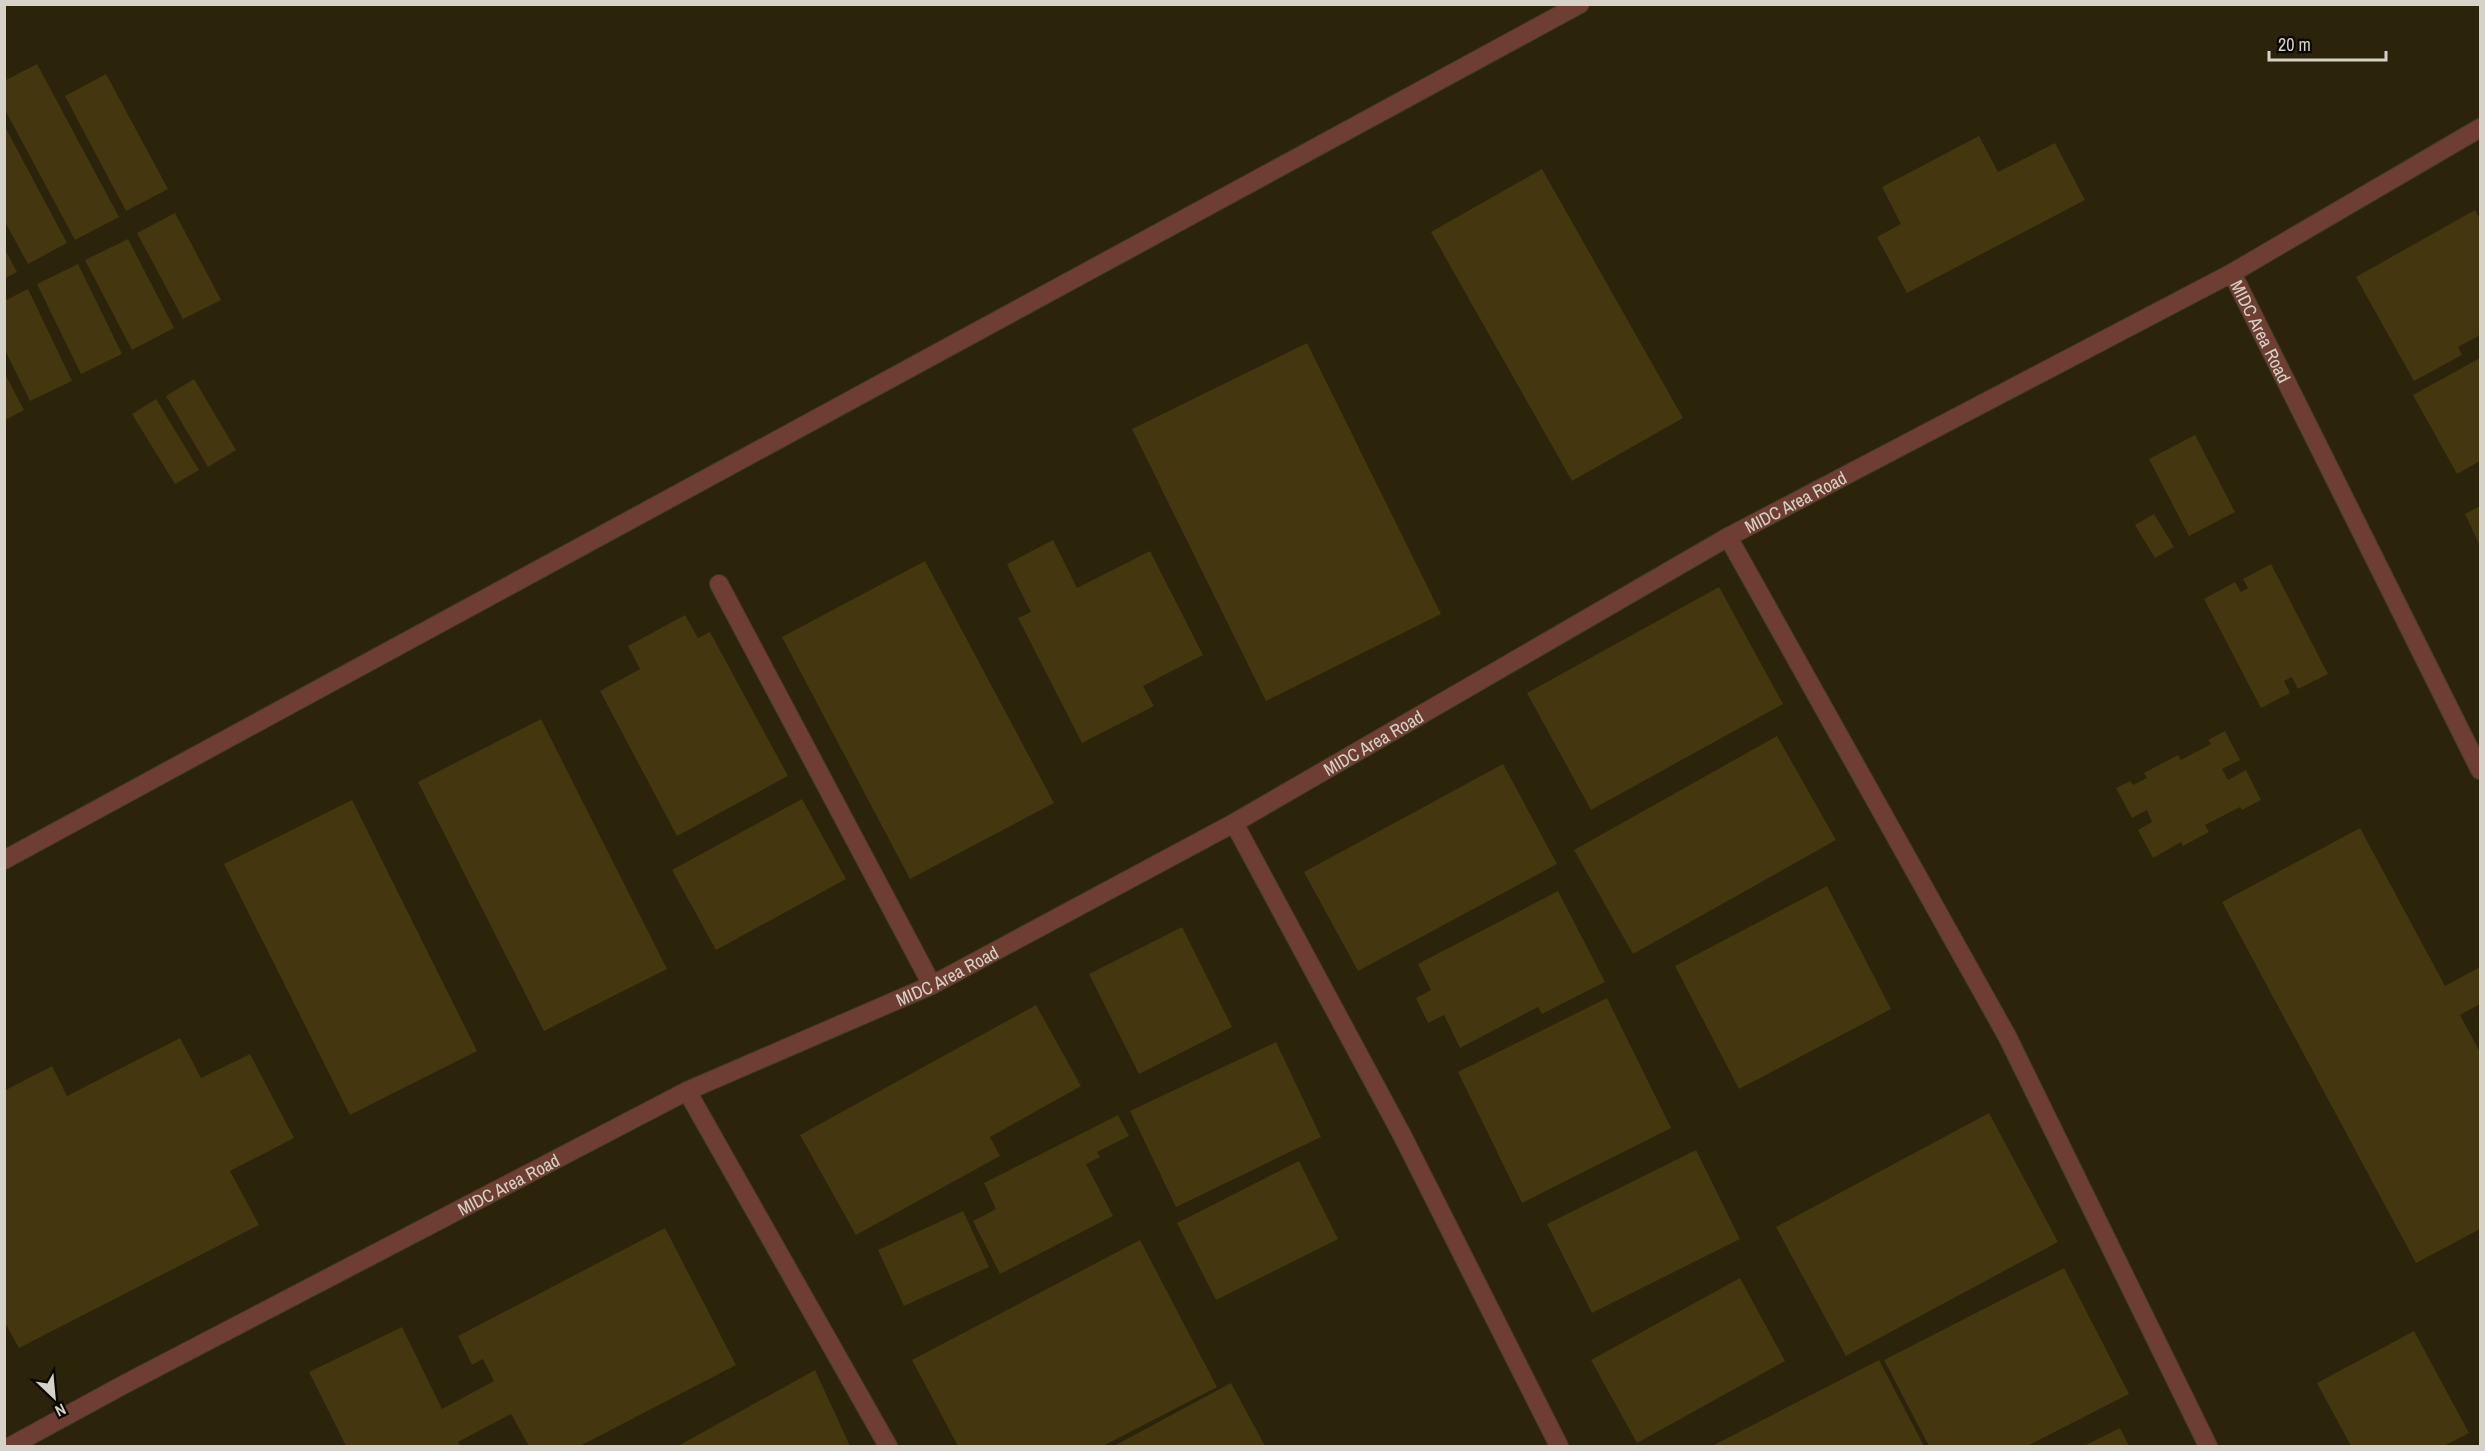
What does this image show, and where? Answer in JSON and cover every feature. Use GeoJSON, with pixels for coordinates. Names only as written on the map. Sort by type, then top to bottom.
{"type":"FeatureCollection","features":[{"type":"Feature","properties":{"kind":"street"},"geometry":{"type":"LineString","coordinates":[[4,860],[1580,4]]}},
{"type":"Feature","properties":{"kind":"street"},"geometry":{"type":"LineString","coordinates":[[2232,273],[2481,128]]}},
{"type":"Feature","properties":{"kind":"street","name":"MIDC Area Road"},"geometry":{"type":"LineString","coordinates":[[11,1446],[123,1385],[687,1091],[932,985],[1234,823],[1728,537],[2232,273],[2481,770]]}},
{"type":"Feature","properties":{"kind":"street"},"geometry":{"type":"LineString","coordinates":[[1728,537],[2007,1036],[2208,1446]]}},
{"type":"Feature","properties":{"kind":"street"},"geometry":{"type":"LineString","coordinates":[[719,584],[932,985]]}},
{"type":"Feature","properties":{"kind":"street"},"geometry":{"type":"LineString","coordinates":[[1234,823],[1402,1134],[1559,1446]]}},
{"type":"Feature","properties":{"kind":"street"},"geometry":{"type":"LineString","coordinates":[[687,1091],[888,1446]]}},
{"type":"Feature","properties":{"kind":"shaded area"},"geometry":{"type":"Polygon","coordinates":[[[5,5],[2480,5],[2480,1446],[5,1446],[5,5]]]}},
{"type":"Feature","properties":{"kind":"building"},"geometry":{"type":"Polygon","coordinates":[[[37,64],[119,217],[75,240],[4,108],[4,81],[37,64]]]}},
{"type":"Feature","properties":{"kind":"building"},"geometry":{"type":"Polygon","coordinates":[[[106,74],[168,189],[126,211],[65,96],[106,74]]]}},
{"type":"Feature","properties":{"kind":"building"},"geometry":{"type":"Polygon","coordinates":[[[4,125],[67,243],[28,264],[4,220],[4,125]]]}},
{"type":"Feature","properties":{"kind":"building"},"geometry":{"type":"Polygon","coordinates":[[[1979,136],[1998,172],[2055,143],[2085,200],[1907,293],[1877,237],[1901,224],[1882,187],[1979,136]]]}},
{"type":"Feature","properties":{"kind":"building"},"geometry":{"type":"Polygon","coordinates":[[[1542,169],[1683,418],[1572,481],[1431,232],[1542,169]]]}},
{"type":"Feature","properties":{"kind":"building"},"geometry":{"type":"Polygon","coordinates":[[[2475,210],[2480,219],[2480,335],[2458,347],[2462,355],[2414,381],[2356,277],[2475,210]]]}},
{"type":"Feature","properties":{"kind":"building"},"geometry":{"type":"Polygon","coordinates":[[[175,213],[221,300],[183,319],[137,233],[175,213]]]}},
{"type":"Feature","properties":{"kind":"building"},"geometry":{"type":"Polygon","coordinates":[[[128,239],[174,328],[132,350],[85,260],[128,239]]]}},
{"type":"Feature","properties":{"kind":"building"},"geometry":{"type":"Polygon","coordinates":[[[4,248],[17,272],[4,279],[4,248]]]}},
{"type":"Feature","properties":{"kind":"building"},"geometry":{"type":"Polygon","coordinates":[[[78,264],[122,354],[81,374],[37,284],[78,264]]]}},
{"type":"Feature","properties":{"kind":"building"},"geometry":{"type":"Polygon","coordinates":[[[28,289],[72,381],[30,401],[4,348],[4,301],[28,289]]]}},
{"type":"Feature","properties":{"kind":"building"},"geometry":{"type":"Polygon","coordinates":[[[1307,343],[1441,614],[1266,701],[1132,429],[1307,343]]]}},
{"type":"Feature","properties":{"kind":"building"},"geometry":{"type":"Polygon","coordinates":[[[2480,358],[2480,461],[2457,474],[2413,395],[2480,358]]]}},
{"type":"Feature","properties":{"kind":"building"},"geometry":{"type":"Polygon","coordinates":[[[5,374],[24,410],[5,420],[5,374]]]}},
{"type":"Feature","properties":{"kind":"building"},"geometry":{"type":"Polygon","coordinates":[[[194,379],[236,450],[208,467],[166,396],[194,379]]]}},
{"type":"Feature","properties":{"kind":"building"},"geometry":{"type":"Polygon","coordinates":[[[156,399],[199,470],[175,484],[132,414],[156,399]]]}},
{"type":"Feature","properties":{"kind":"building"},"geometry":{"type":"Polygon","coordinates":[[[2195,435],[2235,512],[2189,536],[2149,459],[2195,435]]]}},
{"type":"Feature","properties":{"kind":"building"},"geometry":{"type":"Polygon","coordinates":[[[2480,506],[2480,546],[2465,514],[2480,506]]]}},
{"type":"Feature","properties":{"kind":"building"},"geometry":{"type":"Polygon","coordinates":[[[2154,514],[2174,547],[2155,558],[2135,525],[2154,514]]]}},
{"type":"Feature","properties":{"kind":"building"},"geometry":{"type":"Polygon","coordinates":[[[1053,540],[1077,588],[1150,551],[1203,655],[1143,686],[1154,706],[1082,743],[1018,618],[1031,612],[1007,564],[1053,540]]]}},
{"type":"Feature","properties":{"kind":"building"},"geometry":{"type":"Polygon","coordinates":[[[925,561],[1054,803],[910,879],[782,637],[925,561]]]}},
{"type":"Feature","properties":{"kind":"building"},"geometry":{"type":"Polygon","coordinates":[[[2271,564],[2328,674],[2298,689],[2292,677],[2284,681],[2290,693],[2261,708],[2204,599],[2235,582],[2241,592],[2248,588],[2243,579],[2271,564]]]}},
{"type":"Feature","properties":{"kind":"building"},"geometry":{"type":"Polygon","coordinates":[[[1719,587],[1783,704],[1591,810],[1527,693],[1719,587]]]}},
{"type":"Feature","properties":{"kind":"building"},"geometry":{"type":"Polygon","coordinates":[[[685,615],[698,638],[710,632],[788,776],[677,836],[600,691],[640,669],[628,646],[685,615]]]}},
{"type":"Feature","properties":{"kind":"building"},"geometry":{"type":"Polygon","coordinates":[[[541,719],[667,969],[544,1031],[418,782],[541,719]]]}},
{"type":"Feature","properties":{"kind":"building"},"geometry":{"type":"Polygon","coordinates":[[[2225,731],[2240,760],[2222,769],[2228,780],[2246,770],[2261,800],[2242,810],[2240,807],[2205,825],[2209,832],[2183,846],[2181,842],[2153,858],[2138,830],[2152,822],[2147,810],[2132,818],[2116,788],[2130,781],[2133,785],[2147,778],[2144,773],[2178,755],[2181,760],[2211,744],[2208,740],[2225,731]]]}},
{"type":"Feature","properties":{"kind":"building"},"geometry":{"type":"Polygon","coordinates":[[[1777,736],[1836,840],[1633,954],[1574,850],[1777,736]]]}},
{"type":"Feature","properties":{"kind":"building"},"geometry":{"type":"Polygon","coordinates":[[[1503,764],[1557,864],[1358,971],[1304,872],[1503,764]]]}},
{"type":"Feature","properties":{"kind":"building"},"geometry":{"type":"Polygon","coordinates":[[[802,799],[846,879],[716,950],[672,870],[802,799]]]}},
{"type":"Feature","properties":{"kind":"building"},"geometry":{"type":"Polygon","coordinates":[[[352,800],[477,1051],[350,1115],[224,864],[352,800]]]}},
{"type":"Feature","properties":{"kind":"building"},"geometry":{"type":"Polygon","coordinates":[[[2360,828],[2445,986],[2480,967],[2480,1004],[2460,1015],[2480,1052],[2480,1229],[2416,1263],[2222,902],[2360,828]]]}},
{"type":"Feature","properties":{"kind":"building"},"geometry":{"type":"Polygon","coordinates":[[[1827,886],[1891,1009],[1739,1089],[1675,966],[1827,886]]]}},
{"type":"Feature","properties":{"kind":"building"},"geometry":{"type":"Polygon","coordinates":[[[1558,891],[1605,982],[1542,1014],[1538,1007],[1460,1048],[1444,1015],[1428,1023],[1416,998],[1431,990],[1418,964],[1558,891]]]}},
{"type":"Feature","properties":{"kind":"building"},"geometry":{"type":"Polygon","coordinates":[[[1182,927],[1232,1027],[1139,1074],[1089,974],[1182,927]]]}},
{"type":"Feature","properties":{"kind":"building"},"geometry":{"type":"Polygon","coordinates":[[[1607,998],[1671,1128],[1522,1203],[1458,1072],[1607,998]]]}},
{"type":"Feature","properties":{"kind":"building"},"geometry":{"type":"Polygon","coordinates":[[[1036,1005],[1081,1086],[990,1137],[1000,1156],[856,1235],[800,1135],[1036,1005]]]}},
{"type":"Feature","properties":{"kind":"building"},"geometry":{"type":"Polygon","coordinates":[[[180,1038],[201,1078],[250,1054],[294,1138],[230,1171],[259,1225],[19,1348],[4,1321],[4,1091],[52,1066],[67,1096],[180,1038]]]}},
{"type":"Feature","properties":{"kind":"building"},"geometry":{"type":"Polygon","coordinates":[[[1276,1042],[1321,1137],[1176,1207],[1130,1111],[1276,1042]]]}},
{"type":"Feature","properties":{"kind":"building"},"geometry":{"type":"Polygon","coordinates":[[[1989,1113],[2058,1242],[1846,1356],[1776,1227],[1989,1113]]]}},
{"type":"Feature","properties":{"kind":"building"},"geometry":{"type":"Polygon","coordinates":[[[1118,1115],[1129,1136],[1097,1152],[1100,1157],[1086,1164],[1113,1216],[1000,1274],[973,1221],[996,1209],[984,1183],[1118,1115]]]}},
{"type":"Feature","properties":{"kind":"building"},"geometry":{"type":"Polygon","coordinates":[[[1696,1150],[1740,1239],[1592,1313],[1547,1224],[1696,1150]]]}},
{"type":"Feature","properties":{"kind":"building"},"geometry":{"type":"Polygon","coordinates":[[[1299,1161],[1338,1239],[1216,1300],[1177,1223],[1299,1161]]]}},
{"type":"Feature","properties":{"kind":"building"},"geometry":{"type":"Polygon","coordinates":[[[963,1211],[989,1267],[904,1306],[878,1250],[963,1211]]]}},
{"type":"Feature","properties":{"kind":"building"},"geometry":{"type":"Polygon","coordinates":[[[665,1228],[736,1365],[580,1446],[529,1446],[511,1414],[458,1442],[460,1446],[346,1446],[309,1372],[402,1327],[442,1409],[494,1381],[483,1359],[472,1365],[458,1336],[665,1228]]]}},
{"type":"Feature","properties":{"kind":"building"},"geometry":{"type":"Polygon","coordinates":[[[1140,1240],[1217,1387],[1103,1446],[958,1446],[912,1360],[1140,1240]]]}},
{"type":"Feature","properties":{"kind":"building"},"geometry":{"type":"Polygon","coordinates":[[[2064,1268],[2129,1394],[2027,1446],[1929,1446],[1884,1360],[2064,1268]]]}},
{"type":"Feature","properties":{"kind":"building"},"geometry":{"type":"Polygon","coordinates":[[[1740,1278],[1785,1361],[1637,1443],[1591,1360],[1740,1278]]]}},
{"type":"Feature","properties":{"kind":"building"},"geometry":{"type":"Polygon","coordinates":[[[2414,1331],[2469,1433],[2444,1446],[2351,1446],[2317,1383],[2414,1331]]]}},
{"type":"Feature","properties":{"kind":"building"},"geometry":{"type":"Polygon","coordinates":[[[1879,1360],[1924,1446],[1712,1446],[1879,1360]]]}},
{"type":"Feature","properties":{"kind":"building"},"geometry":{"type":"Polygon","coordinates":[[[815,1370],[850,1446],[678,1446],[815,1370]]]}},
{"type":"Feature","properties":{"kind":"building"},"geometry":{"type":"Polygon","coordinates":[[[1231,1383],[1265,1446],[1114,1446],[1231,1383]]]}},
{"type":"Feature","properties":{"kind":"building"},"geometry":{"type":"Polygon","coordinates":[[[2120,1428],[2129,1446],[2084,1446],[2120,1428]]]}}]}
